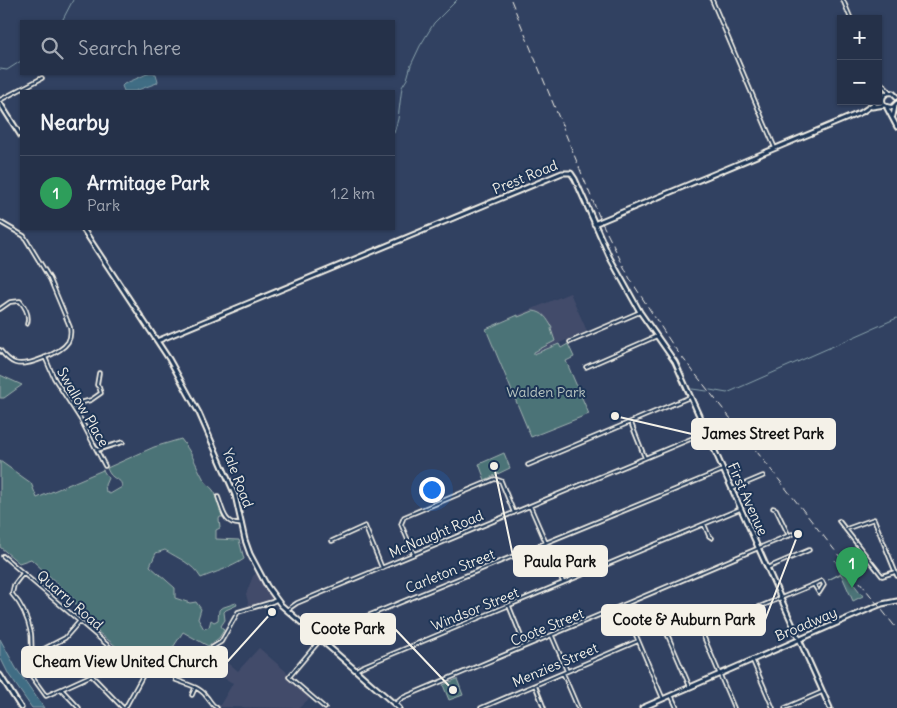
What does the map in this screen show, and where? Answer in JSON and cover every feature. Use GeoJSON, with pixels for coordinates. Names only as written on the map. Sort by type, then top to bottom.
{"type":"FeatureCollection","features":[{"type":"Feature","properties":{"kind":"street"},"geometry":{"type":"LineString","coordinates":[[712,0],[775,148]]}},
{"type":"Feature","properties":{"kind":"street"},"geometry":{"type":"LineString","coordinates":[[843,0],[849,15]]}},
{"type":"Feature","properties":{"kind":"street"},"geometry":{"type":"LineString","coordinates":[[21,90],[42,78]]}},
{"type":"Feature","properties":{"kind":"street"},"geometry":{"type":"LineString","coordinates":[[882,84],[896,95]]}},
{"type":"Feature","properties":{"kind":"street"},"geometry":{"type":"LineString","coordinates":[[882,90],[885,106],[893,116],[897,127]]}},
{"type":"Feature","properties":{"kind":"street"},"geometry":{"type":"LineString","coordinates":[[20,91],[0,102],[20,134]]}},
{"type":"Feature","properties":{"kind":"street"},"geometry":{"type":"LineString","coordinates":[[883,97],[890,92]]}},
{"type":"Feature","properties":{"kind":"street"},"geometry":{"type":"LineString","coordinates":[[594,224],[872,107],[885,106],[891,108],[896,104]]}},
{"type":"Feature","properties":{"kind":"street"},"geometry":{"type":"LineString","coordinates":[[893,116],[896,104]]}},
{"type":"Feature","properties":{"kind":"street","name":"Prest Road"},"geometry":{"type":"LineString","coordinates":[[157,341],[565,172],[573,174],[594,224]]}},
{"type":"Feature","properties":{"kind":"street"},"geometry":{"type":"LineString","coordinates":[[0,222],[24,236],[50,279],[70,327],[71,334],[68,342],[62,349],[28,363],[15,363],[5,357],[0,350]]}},
{"type":"Feature","properties":{"kind":"street","name":"First Avenue"},"geometry":{"type":"LineString","coordinates":[[594,224],[610,258],[640,312],[675,362],[830,708]]}},
{"type":"Feature","properties":{"kind":"street","name":"Yale Road"},"geometry":{"type":"LineString","coordinates":[[84,230],[175,370],[206,428],[236,495],[247,545],[266,586],[276,600],[399,708]]}},
{"type":"Feature","properties":{"kind":"street"},"geometry":{"type":"LineString","coordinates":[[0,309],[10,302],[20,301],[29,318],[27,324]]}},
{"type":"Feature","properties":{"kind":"street"},"geometry":{"type":"LineString","coordinates":[[570,342],[640,312]]}},
{"type":"Feature","properties":{"kind":"street"},"geometry":{"type":"LineString","coordinates":[[586,367],[657,336]]}},
{"type":"Feature","properties":{"kind":"street","name":"Swallow Place"},"geometry":{"type":"LineString","coordinates":[[45,357],[52,374],[82,420],[105,466]]}},
{"type":"Feature","properties":{"kind":"street"},"geometry":{"type":"LineString","coordinates":[[72,405],[91,400],[101,393],[97,385],[99,373]]}},
{"type":"Feature","properties":{"kind":"street"},"geometry":{"type":"LineString","coordinates":[[528,465],[690,397]]}},
{"type":"Feature","properties":{"kind":"street"},"geometry":{"type":"LineString","coordinates":[[630,422],[645,458]]}},
{"type":"Feature","properties":{"kind":"street","name":"McNaught Road"},"geometry":{"type":"LineString","coordinates":[[287,610],[297,603],[706,433]]}},
{"type":"Feature","properties":{"kind":"street"},"geometry":{"type":"LineString","coordinates":[[97,450],[122,442]]}},
{"type":"Feature","properties":{"kind":"street","name":"Carleton Street"},"geometry":{"type":"LineString","coordinates":[[325,708],[289,677],[326,633],[723,470]]}},
{"type":"Feature","properties":{"kind":"street"},"geometry":{"type":"LineString","coordinates":[[732,489],[763,476]]}},
{"type":"Feature","properties":{"kind":"street"},"geometry":{"type":"LineString","coordinates":[[414,554],[401,524],[404,517],[495,479],[501,481],[514,513]]}},
{"type":"Feature","properties":{"kind":"street"},"geometry":{"type":"LineString","coordinates":[[218,497],[224,516],[231,523],[242,524]]}},
{"type":"Feature","properties":{"kind":"street"},"geometry":{"type":"LineString","coordinates":[[530,506],[563,582]]}},
{"type":"Feature","properties":{"kind":"street"},"geometry":{"type":"LineString","coordinates":[[773,508],[776,509],[788,536]]}},
{"type":"Feature","properties":{"kind":"street","name":"Windsor Street"},"geometry":{"type":"LineString","coordinates":[[356,670],[360,666],[740,509]]}},
{"type":"Feature","properties":{"kind":"street"},"geometry":{"type":"LineString","coordinates":[[846,529],[874,519],[897,576]]}},
{"type":"Feature","properties":{"kind":"street"},"geometry":{"type":"LineString","coordinates":[[839,521],[882,576],[896,572]]}},
{"type":"Feature","properties":{"kind":"street"},"geometry":{"type":"LineString","coordinates":[[704,524],[709,536],[712,538]]}},
{"type":"Feature","properties":{"kind":"street"},"geometry":{"type":"LineString","coordinates":[[332,541],[365,526],[382,568]]}},
{"type":"Feature","properties":{"kind":"street","name":"Coote Street"},"geometry":{"type":"LineString","coordinates":[[394,704],[402,698],[792,534]]}},
{"type":"Feature","properties":{"kind":"street"},"geometry":{"type":"LineString","coordinates":[[767,568],[808,550]]}},
{"type":"Feature","properties":{"kind":"street","name":"Quarry Road"},"geometry":{"type":"LineString","coordinates":[[4,556],[125,660],[147,668],[193,659],[221,642],[238,612],[276,600]]}},
{"type":"Feature","properties":{"kind":"street"},"geometry":{"type":"LineString","coordinates":[[24,573],[14,585],[12,594],[22,607],[26,618],[32,649],[36,652],[40,651],[65,638],[79,622]]}},
{"type":"Feature","properties":{"kind":"street"},"geometry":{"type":"LineString","coordinates":[[701,631],[822,581],[824,585],[820,593],[814,585]]}},
{"type":"Feature","properties":{"kind":"street","name":"Broadway"},"geometry":{"type":"LineString","coordinates":[[642,708],[882,604],[897,601]]}},
{"type":"Feature","properties":{"kind":"street"},"geometry":{"type":"LineString","coordinates":[[509,606],[525,646]]}},
{"type":"Feature","properties":{"kind":"street"},"geometry":{"type":"LineString","coordinates":[[624,606],[663,699]]}},
{"type":"Feature","properties":{"kind":"street"},"geometry":{"type":"LineString","coordinates":[[697,621],[734,708]]}},
{"type":"Feature","properties":{"kind":"street"},"geometry":{"type":"LineString","coordinates":[[667,627],[665,629],[690,687]]}},
{"type":"Feature","properties":{"kind":"street"},"geometry":{"type":"LineString","coordinates":[[552,636],[567,671]]}},
{"type":"Feature","properties":{"kind":"street","name":"Menzies Street"},"geometry":{"type":"LineString","coordinates":[[481,708],[638,641]]}},
{"type":"Feature","properties":{"kind":"street"},"geometry":{"type":"LineString","coordinates":[[30,674],[46,696],[125,660]]}},
{"type":"Feature","properties":{"kind":"street"},"geometry":{"type":"LineString","coordinates":[[752,660],[773,708]]}},
{"type":"Feature","properties":{"kind":"street"},"geometry":{"type":"LineString","coordinates":[[172,664],[176,680],[205,694],[210,704],[217,708]]}},
{"type":"Feature","properties":{"kind":"street"},"geometry":{"type":"LineString","coordinates":[[92,676],[124,708],[147,668]]}},
{"type":"Feature","properties":{"kind":"street"},"geometry":{"type":"LineString","coordinates":[[563,673],[578,708]]}},
{"type":"Feature","properties":{"kind":"street"},"geometry":{"type":"LineString","coordinates":[[0,675],[21,708]]}},
{"type":"Feature","properties":{"kind":"street"},"geometry":{"type":"LineString","coordinates":[[535,685],[544,708]]}},
{"type":"Feature","properties":{"kind":"street"},"geometry":{"type":"LineString","coordinates":[[192,695],[195,688]]}},
{"type":"Feature","properties":{"kind":"street"},"geometry":{"type":"LineString","coordinates":[[62,690],[79,708]]}},
{"type":"Feature","properties":{"kind":"street"},"geometry":{"type":"LineString","coordinates":[[785,708],[823,692]]}},
{"type":"Feature","properties":{"kind":"street"},"geometry":{"type":"LineString","coordinates":[[671,695],[677,708]]}},
{"type":"Feature","properties":{"kind":"shaded area"},"geometry":{"type":"Polygon","coordinates":[[[145,75],[156,75],[158,81],[138,90],[124,90],[122,86],[145,75]]]}},
{"type":"Feature","properties":{"kind":"shaded area"},"geometry":{"type":"Polygon","coordinates":[[[570,293],[587,331],[534,354],[518,315],[570,293]]]}},
{"type":"Feature","properties":{"kind":"shaded area"},"geometry":{"type":"Polygon","coordinates":[[[257,573],[272,598],[269,601],[249,606],[246,594],[253,576],[257,573]]]}},
{"type":"Feature","properties":{"kind":"shaded area"},"geometry":{"type":"Polygon","coordinates":[[[0,639],[16,668],[44,708],[32,708],[9,675],[0,657],[0,639]]]}},
{"type":"Feature","properties":{"kind":"shaded area"},"geometry":{"type":"Polygon","coordinates":[[[259,648],[313,695],[299,708],[219,707],[233,683],[213,672],[214,669],[202,657],[213,650],[238,671],[259,648]]]}},
{"type":"Feature","properties":{"kind":"green space","name":"Walden Park"},"geometry":{"type":"Polygon","coordinates":[[[533,311],[543,314],[547,319],[552,327],[555,341],[534,352],[534,354],[559,344],[561,348],[568,344],[574,357],[566,361],[589,414],[531,437],[486,329],[518,315],[518,317],[533,311]]]}},
{"type":"Feature","properties":{"kind":"green space"},"geometry":{"type":"Polygon","coordinates":[[[0,375],[22,385],[4,398],[0,398],[0,375]]]}},
{"type":"Feature","properties":{"kind":"green space"},"geometry":{"type":"Polygon","coordinates":[[[181,439],[204,480],[213,490],[218,500],[223,517],[219,519],[220,528],[216,530],[216,539],[239,540],[244,559],[201,578],[189,565],[165,550],[156,553],[150,566],[175,588],[175,598],[190,603],[196,602],[201,609],[198,619],[204,629],[209,627],[211,620],[214,622],[218,620],[221,608],[236,603],[237,605],[224,612],[225,620],[221,626],[224,630],[219,638],[208,646],[183,632],[162,661],[148,664],[132,659],[79,617],[75,600],[31,559],[19,563],[0,547],[0,461],[31,483],[37,498],[103,470],[108,478],[105,485],[106,492],[110,494],[122,487],[122,484],[111,475],[107,468],[154,447],[181,439]]]}},
{"type":"Feature","properties":{"kind":"green space"},"geometry":{"type":"Polygon","coordinates":[[[504,453],[510,468],[485,480],[479,464],[504,453]]]}},
{"type":"Feature","properties":{"kind":"green space"},"geometry":{"type":"Polygon","coordinates":[[[835,560],[863,596],[853,601],[841,574],[828,580],[841,573],[835,560]]]}},
{"type":"Feature","properties":{"kind":"green space"},"geometry":{"type":"Polygon","coordinates":[[[457,679],[463,695],[449,700],[443,685],[457,679]]]}},
{"type":"Feature","properties":{"kind":"waterway"},"geometry":{"type":"LineString","coordinates":[[63,20],[73,0]]}},
{"type":"Feature","properties":{"kind":"waterway"},"geometry":{"type":"LineString","coordinates":[[395,130],[402,87],[420,46],[434,23],[457,0]]}},
{"type":"Feature","properties":{"kind":"waterway"},"geometry":{"type":"LineString","coordinates":[[0,69],[7,70],[20,62]]}},
{"type":"Feature","properties":{"kind":"waterway"},"geometry":{"type":"LineString","coordinates":[[710,390],[727,393],[897,318]]}},
{"type":"Feature","properties":{"kind":"waterway"},"geometry":{"type":"LineString","coordinates":[[692,389],[707,391]]}},
{"type":"Feature","properties":{"kind":"railway"},"geometry":{"type":"LineString","coordinates":[[511,0],[601,221],[630,279],[674,347],[897,629]]}},
{"type":"Feature","properties":{"kind":"place","name":"James Street Park"},"geometry":{"type":"Point","coordinates":[615,416]}},
{"type":"Feature","properties":{"kind":"place","name":"Paula Park"},"geometry":{"type":"Point","coordinates":[494,466]}},
{"type":"Feature","properties":{"kind":"place","name":"Coote & Auburn Park"},"geometry":{"type":"Point","coordinates":[798,534]}},
{"type":"Feature","properties":{"kind":"place","name":"Armitage Park"},"geometry":{"type":"Point","coordinates":[852,588]}},
{"type":"Feature","properties":{"kind":"place","name":"Cheam View United Church"},"geometry":{"type":"Point","coordinates":[272,612]}},
{"type":"Feature","properties":{"kind":"place","name":"Coote Park"},"geometry":{"type":"Point","coordinates":[453,690]}}]}
